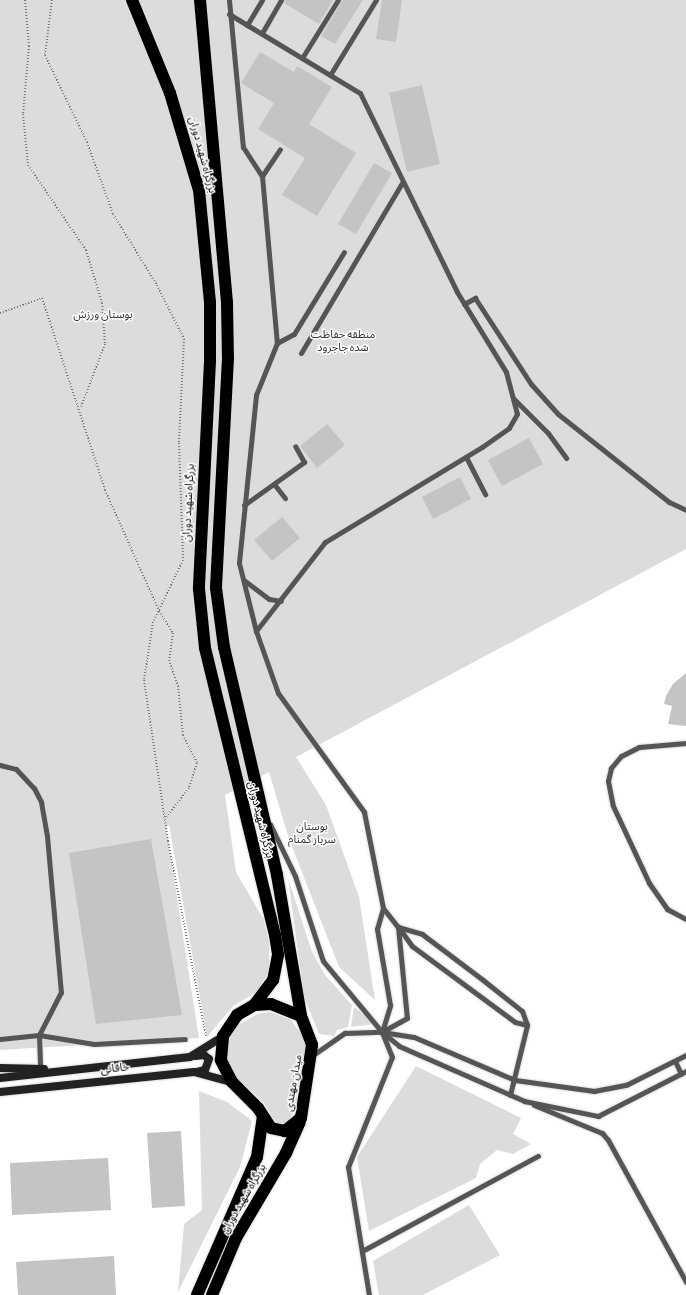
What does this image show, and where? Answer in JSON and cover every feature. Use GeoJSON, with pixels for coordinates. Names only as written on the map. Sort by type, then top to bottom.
{"type":"FeatureCollection","features":[{"type":"Feature","properties":{"kind":"highway","name":"بزرگراه شهید دوران"},"geometry":{"type":"LineString","coordinates":[[132,0],[170,92],[199,190],[210,302],[210,361],[199,589],[205,648],[276,941],[273,980],[254,1004]]}},
{"type":"Feature","properties":{"kind":"highway","name":"بزرگراه شهید دوران"},"geometry":{"type":"LineString","coordinates":[[200,0],[227,304],[228,358],[216,588],[224,647],[264,810],[301,1016]]}},
{"type":"Feature","properties":{"kind":"highway"},"geometry":{"type":"LineString","coordinates":[[254,1004],[271,1004],[301,1016]]}},
{"type":"Feature","properties":{"kind":"highway","name":"میدان مهتدی"},"geometry":{"type":"LineString","coordinates":[[254,1004],[237,1015],[223,1036],[221,1060],[232,1082],[263,1116],[271,1128],[278,1131],[292,1128],[301,1118],[313,1055],[311,1037],[301,1016]]}},
{"type":"Feature","properties":{"kind":"highway","name":"بزرگراه شهید دوران"},"geometry":{"type":"LineString","coordinates":[[197,1295],[257,1157],[263,1116]]}},
{"type":"Feature","properties":{"kind":"highway","name":"بزرگراه شهید دوران"},"geometry":{"type":"LineString","coordinates":[[212,1295],[236,1238],[286,1153],[301,1118]]}},
{"type":"Feature","properties":{"kind":"main road","name":"خاقانی"},"geometry":{"type":"LineString","coordinates":[[0,1078],[190,1057],[223,1036]]}},
{"type":"Feature","properties":{"kind":"main road"},"geometry":{"type":"LineString","coordinates":[[190,1057],[200,1054],[209,1059],[205,1070],[194,1072]]}},
{"type":"Feature","properties":{"kind":"main road"},"geometry":{"type":"LineString","coordinates":[[0,1068],[79,1070]]}},
{"type":"Feature","properties":{"kind":"main road","name":"خاقانی"},"geometry":{"type":"LineString","coordinates":[[0,1092],[194,1072],[232,1082]]}},
{"type":"Feature","properties":{"kind":"lane"},"geometry":{"type":"LineString","coordinates":[[229,0],[229,14],[243,147],[262,176],[277,343],[256,395],[239,563],[245,580],[256,632],[278,693],[364,812],[383,908],[412,946],[515,1022],[526,1025]]}},
{"type":"Feature","properties":{"kind":"lane"},"geometry":{"type":"LineString","coordinates":[[247,25],[262,0]]}},
{"type":"Feature","properties":{"kind":"lane"},"geometry":{"type":"LineString","coordinates":[[262,34],[281,0]]}},
{"type":"Feature","properties":{"kind":"lane"},"geometry":{"type":"LineString","coordinates":[[302,58],[338,0]]}},
{"type":"Feature","properties":{"kind":"lane"},"geometry":{"type":"LineString","coordinates":[[330,75],[376,0]]}},
{"type":"Feature","properties":{"kind":"lane"},"geometry":{"type":"LineString","coordinates":[[229,14],[360,93],[402,183],[464,304],[506,372],[517,414],[509,428],[466,457],[325,542],[256,632]]}},
{"type":"Feature","properties":{"kind":"lane"},"geometry":{"type":"LineString","coordinates":[[262,176],[280,149]]}},
{"type":"Feature","properties":{"kind":"lane"},"geometry":{"type":"LineString","coordinates":[[301,353],[402,183]]}},
{"type":"Feature","properties":{"kind":"lane"},"geometry":{"type":"LineString","coordinates":[[277,343],[294,334],[344,252]]}},
{"type":"Feature","properties":{"kind":"lane"},"geometry":{"type":"LineString","coordinates":[[464,304],[475,298],[531,384],[558,414],[670,502],[686,510]]}},
{"type":"Feature","properties":{"kind":"lane"},"geometry":{"type":"LineString","coordinates":[[513,399],[548,433],[566,458]]}},
{"type":"Feature","properties":{"kind":"lane"},"geometry":{"type":"LineString","coordinates":[[244,505],[304,462],[295,446]]}},
{"type":"Feature","properties":{"kind":"lane"},"geometry":{"type":"LineString","coordinates":[[466,457],[486,494]]}},
{"type":"Feature","properties":{"kind":"lane"},"geometry":{"type":"LineString","coordinates":[[274,484],[286,498]]}},
{"type":"Feature","properties":{"kind":"lane"},"geometry":{"type":"LineString","coordinates":[[245,580],[269,599],[281,601]]}},
{"type":"Feature","properties":{"kind":"lane"},"geometry":{"type":"LineString","coordinates":[[686,743],[639,747],[621,756],[610,768],[608,781],[613,806],[649,883],[667,909],[686,919]]}},
{"type":"Feature","properties":{"kind":"lane"},"geometry":{"type":"LineString","coordinates":[[0,765],[16,769],[34,788],[41,802],[47,836],[61,992],[39,1035],[40,1069]]}},
{"type":"Feature","properties":{"kind":"lane"},"geometry":{"type":"LineString","coordinates":[[264,810],[295,876],[320,956],[382,1032],[399,1046],[510,1095],[602,1133],[608,1140],[686,1282]]}},
{"type":"Feature","properties":{"kind":"lane"},"geometry":{"type":"LineString","coordinates":[[369,1295],[348,1167],[392,1057],[382,1032],[390,1005],[377,929],[383,908]]}},
{"type":"Feature","properties":{"kind":"lane"},"geometry":{"type":"LineString","coordinates":[[382,1032],[407,1018],[398,927]]}},
{"type":"Feature","properties":{"kind":"lane"},"geometry":{"type":"LineString","coordinates":[[398,927],[422,934],[522,1011],[526,1025],[515,1080],[510,1095]]}},
{"type":"Feature","properties":{"kind":"lane"},"geometry":{"type":"LineString","coordinates":[[313,1055],[345,1033],[382,1032],[414,1037],[515,1080],[594,1091],[626,1084],[675,1061],[686,1054]]}},
{"type":"Feature","properties":{"kind":"lane"},"geometry":{"type":"LineString","coordinates":[[0,1038],[39,1035],[94,1044],[185,1039]]}},
{"type":"Feature","properties":{"kind":"lane"},"geometry":{"type":"LineString","coordinates":[[524,1101],[598,1116],[684,1073],[675,1061]]}},
{"type":"Feature","properties":{"kind":"lane"},"geometry":{"type":"LineString","coordinates":[[362,1251],[538,1156]]}},
{"type":"Feature","properties":{"kind":"path"},"geometry":{"type":"LineString","coordinates":[[25,0],[29,46],[23,114],[28,165],[86,250],[102,303],[105,344],[81,408]]}},
{"type":"Feature","properties":{"kind":"path"},"geometry":{"type":"LineString","coordinates":[[52,0],[45,55],[87,142],[113,214],[157,285],[184,340],[179,443],[183,560],[153,622],[144,680],[165,819],[207,1038]]}},
{"type":"Feature","properties":{"kind":"path"},"geometry":{"type":"LineString","coordinates":[[0,313],[42,298],[81,408],[105,490],[159,611],[173,633],[169,660],[178,686],[183,734],[197,763],[189,788],[165,819]]}},
{"type":"Feature","properties":{"kind":"green space","name":"منطقه حفاظت شده جاجرود"},"geometry":{"type":"Polygon","coordinates":[[[0,0],[686,0],[686,549],[296,757],[326,805],[359,897],[375,1000],[339,967],[289,839],[269,772],[225,795],[236,872],[264,920],[269,942],[269,972],[257,992],[233,1006],[207,1037],[169,825],[166,827],[199,1038],[0,1050],[0,0]]]}},
{"type":"Feature","properties":{"kind":"green space"},"geometry":{"type":"Polygon","coordinates":[[[288,878],[312,952],[325,975],[352,1005],[348,1027],[337,1030],[334,1036],[319,1034],[304,997],[288,878]]]}},
{"type":"Feature","properties":{"kind":"green space"},"geometry":{"type":"Polygon","coordinates":[[[354,1007],[366,1016],[374,1024],[351,1027],[354,1007]]]}},
{"type":"Feature","properties":{"kind":"green space"},"geometry":{"type":"Polygon","coordinates":[[[271,1012],[291,1020],[307,1043],[297,1105],[286,1126],[276,1124],[264,1103],[237,1078],[226,1056],[230,1037],[238,1025],[257,1014],[271,1012]]]}},
{"type":"Feature","properties":{"kind":"green space"},"geometry":{"type":"Polygon","coordinates":[[[416,1066],[521,1118],[513,1134],[531,1144],[513,1154],[497,1150],[480,1164],[476,1178],[369,1231],[357,1157],[416,1066]]]}},
{"type":"Feature","properties":{"kind":"green space"},"geometry":{"type":"Polygon","coordinates":[[[199,1091],[227,1102],[252,1121],[240,1167],[178,1292],[184,1224],[202,1210],[199,1091]]]}},
{"type":"Feature","properties":{"kind":"green space"},"geometry":{"type":"Polygon","coordinates":[[[469,1205],[500,1255],[423,1295],[379,1295],[373,1261],[469,1205]]]}},
{"type":"Feature","properties":{"kind":"building"},"geometry":{"type":"Polygon","coordinates":[[[285,0],[333,0],[319,24],[284,3],[285,0]]]}},
{"type":"Feature","properties":{"kind":"building"},"geometry":{"type":"Polygon","coordinates":[[[342,0],[363,0],[335,44],[321,36],[342,0]]]}},
{"type":"Feature","properties":{"kind":"building"},"geometry":{"type":"Polygon","coordinates":[[[382,0],[402,0],[396,42],[376,39],[382,0]]]}},
{"type":"Feature","properties":{"kind":"building"},"geometry":{"type":"Polygon","coordinates":[[[260,52],[294,72],[297,66],[332,87],[309,124],[356,153],[317,216],[282,195],[305,158],[258,129],[274,103],[241,83],[260,52]]]}},
{"type":"Feature","properties":{"kind":"building"},"geometry":{"type":"Polygon","coordinates":[[[422,85],[440,164],[407,172],[389,93],[422,85]]]}},
{"type":"Feature","properties":{"kind":"building"},"geometry":{"type":"Polygon","coordinates":[[[374,163],[392,173],[356,234],[338,224],[374,163]]]}},
{"type":"Feature","properties":{"kind":"building"},"geometry":{"type":"Polygon","coordinates":[[[327,424],[345,445],[317,468],[300,446],[327,424]]]}},
{"type":"Feature","properties":{"kind":"building"},"geometry":{"type":"Polygon","coordinates":[[[529,438],[543,464],[502,486],[488,460],[529,438]]]}},
{"type":"Feature","properties":{"kind":"building"},"geometry":{"type":"Polygon","coordinates":[[[460,477],[471,499],[433,519],[422,497],[460,477]]]}},
{"type":"Feature","properties":{"kind":"building"},"geometry":{"type":"Polygon","coordinates":[[[282,517],[300,538],[272,561],[254,540],[282,517]]]}},
{"type":"Feature","properties":{"kind":"building"},"geometry":{"type":"Polygon","coordinates":[[[686,673],[686,726],[668,724],[672,706],[664,704],[666,696],[673,684],[686,673]]]}},
{"type":"Feature","properties":{"kind":"building"},"geometry":{"type":"Polygon","coordinates":[[[151,839],[182,1015],[96,1024],[69,853],[151,839]]]}},
{"type":"Feature","properties":{"kind":"building"},"geometry":{"type":"Polygon","coordinates":[[[181,1131],[185,1206],[152,1208],[147,1133],[181,1131]]]}},
{"type":"Feature","properties":{"kind":"building"},"geometry":{"type":"Polygon","coordinates":[[[108,1158],[111,1210],[12,1215],[10,1163],[108,1158]]]}},
{"type":"Feature","properties":{"kind":"building"},"geometry":{"type":"Polygon","coordinates":[[[114,1256],[116,1295],[18,1295],[16,1262],[114,1256]]]}},
{"type":"Feature","properties":{"kind":"park label","name":"بوستان ورزش"},"geometry":{"type":"Point","coordinates":[103,315]}},
{"type":"Feature","properties":{"kind":"park label","name":"بوستان سرباز گمنام"},"geometry":{"type":"Point","coordinates":[312,834]}}]}
